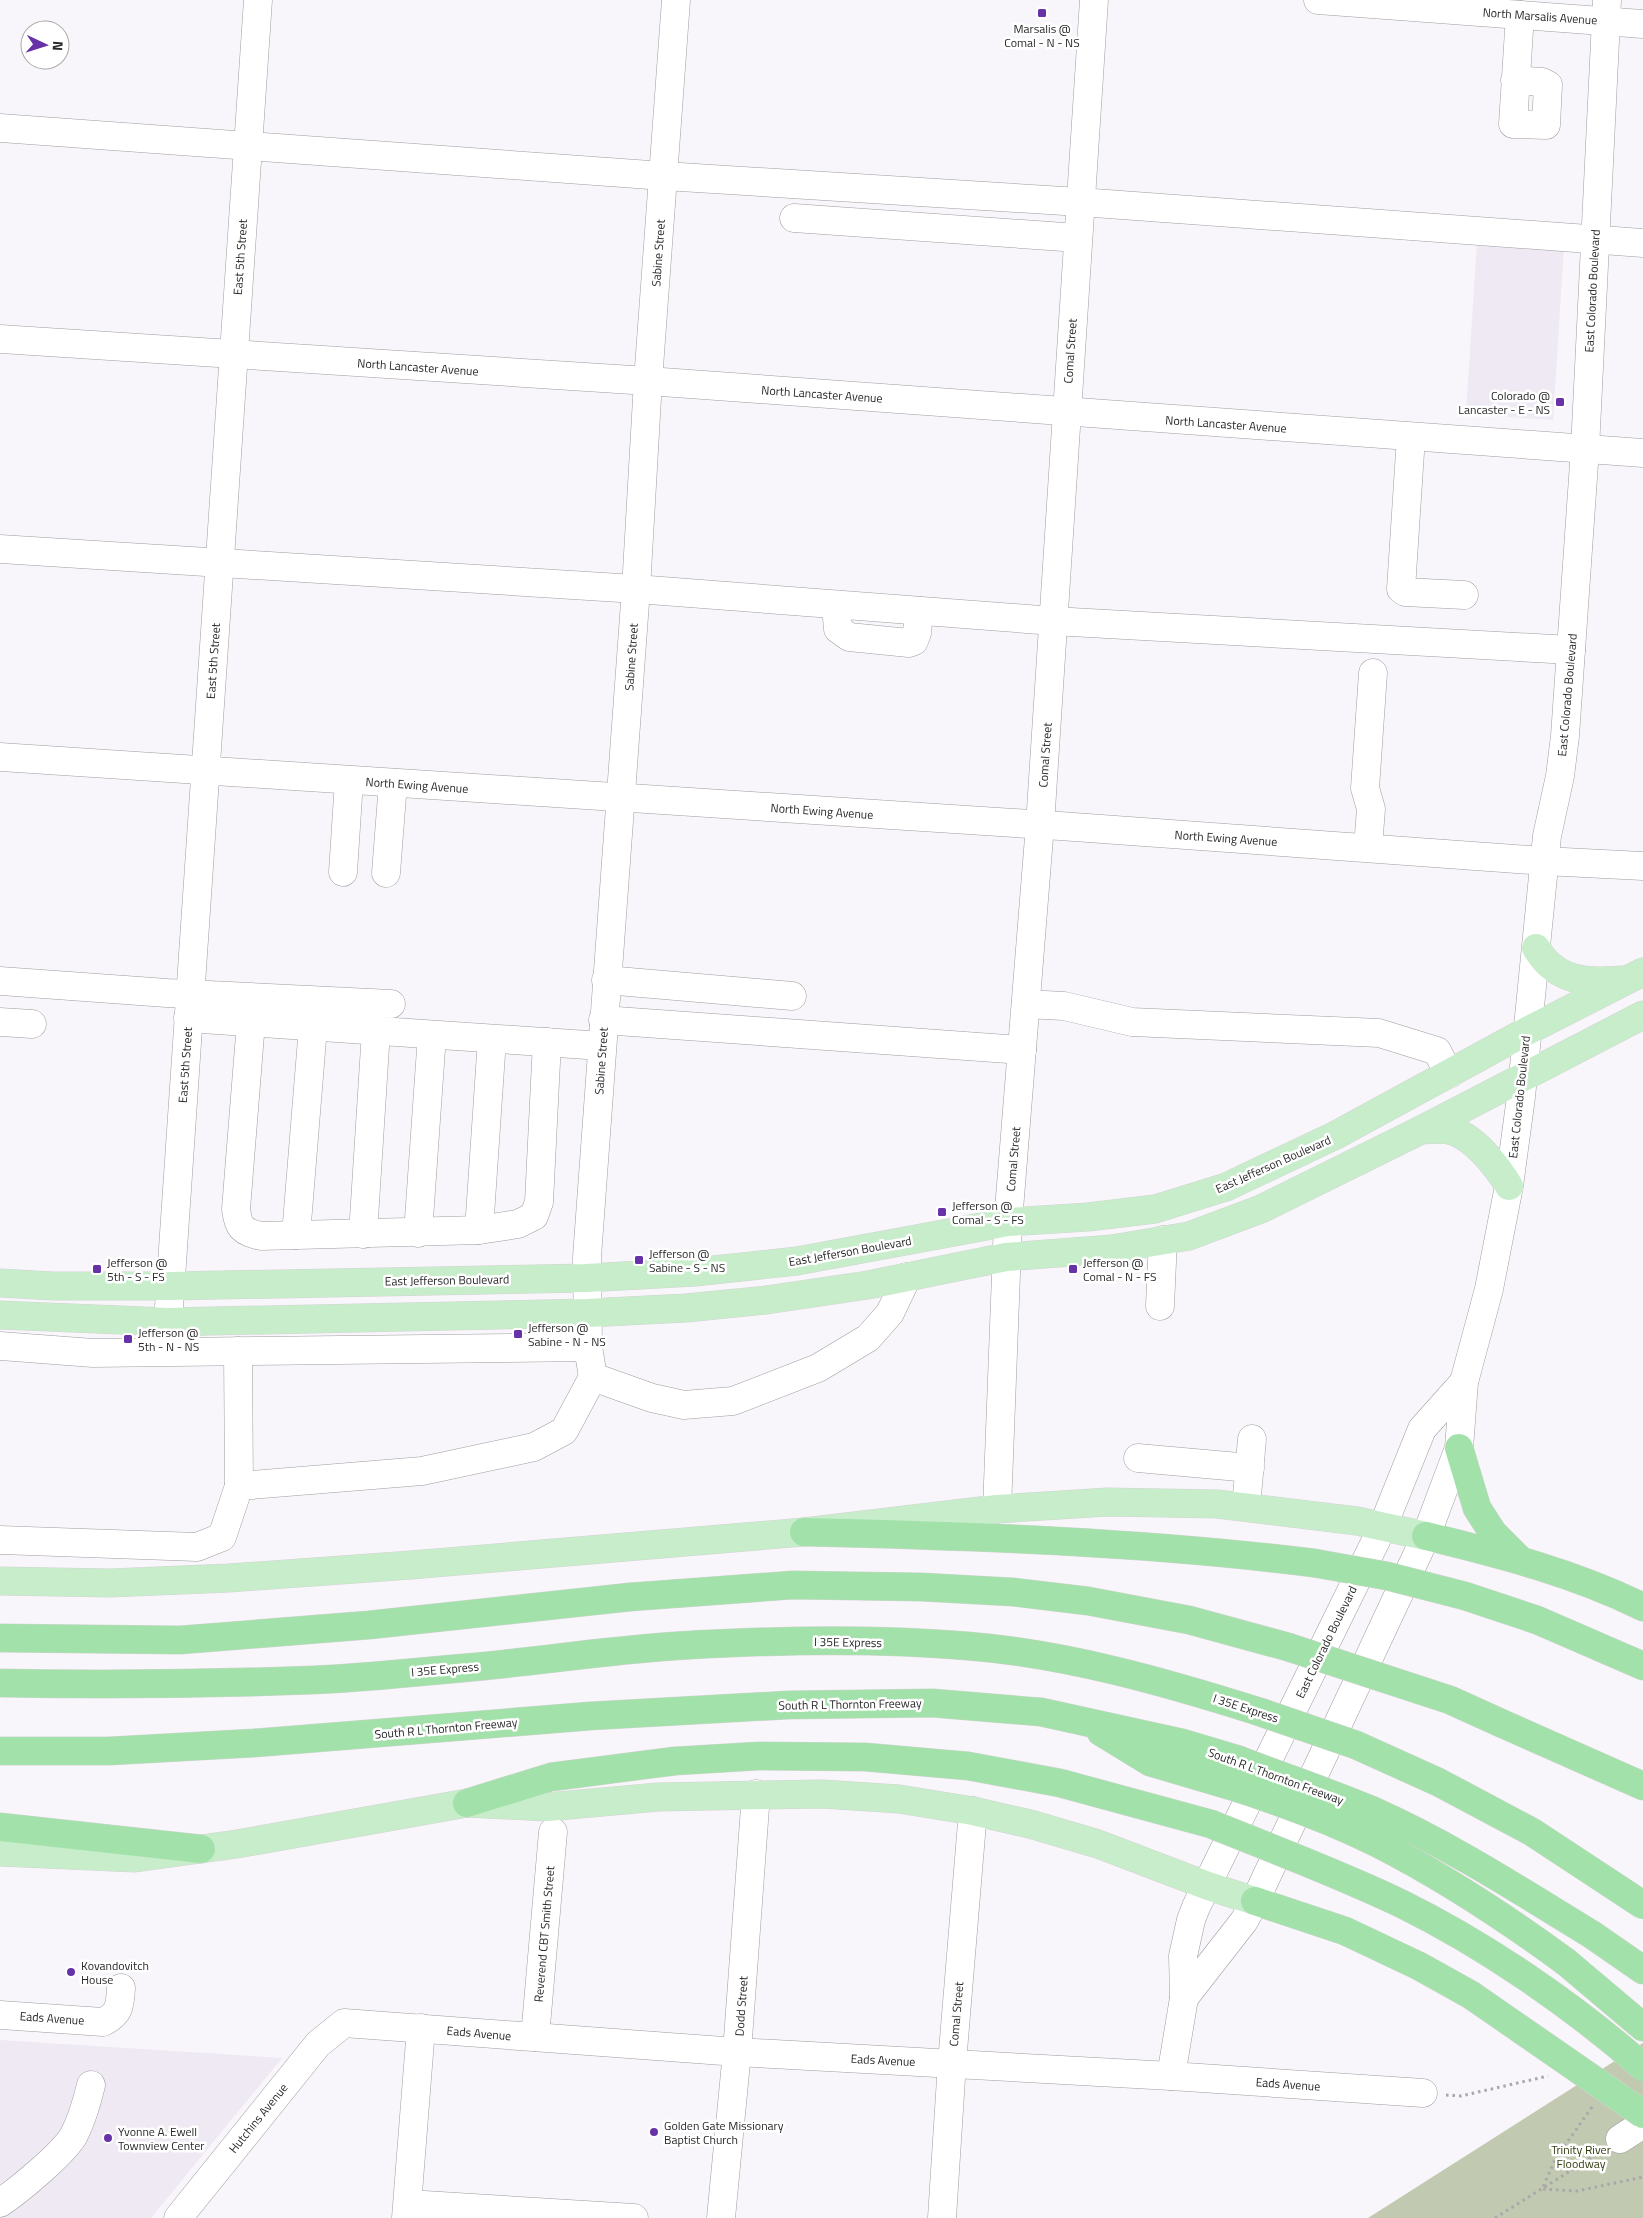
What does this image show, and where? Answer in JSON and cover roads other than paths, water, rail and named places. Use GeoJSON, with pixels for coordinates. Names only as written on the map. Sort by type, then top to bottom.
{"type":"FeatureCollection","features":[{"type":"Feature","properties":{"kind":"highway"},"geometry":{"type":"LineString","coordinates":[[1459,1448],[1477,1508],[1493,1534],[1519,1559]]}},
{"type":"Feature","properties":{"kind":"highway"},"geometry":{"type":"LineString","coordinates":[[804,1532],[1038,1540],[1240,1554],[1314,1563],[1387,1576],[1465,1596],[1537,1620],[1643,1666]]}},
{"type":"Feature","properties":{"kind":"highway"},"geometry":{"type":"LineString","coordinates":[[1426,1536],[1519,1559],[1625,1598],[1643,1607]]}},
{"type":"Feature","properties":{"kind":"highway"},"geometry":{"type":"LineString","coordinates":[[0,1638],[180,1640],[370,1625],[630,1597],[794,1585],[921,1587],[1013,1592],[1088,1601],[1189,1620],[1288,1647],[1450,1700],[1643,1786]]}},
{"type":"Feature","properties":{"kind":"highway","name":"I 35E Express"},"geometry":{"type":"LineString","coordinates":[[0,1683],[142,1685],[316,1680],[458,1668],[673,1646],[804,1642],[909,1642],[971,1647],[1051,1657],[1203,1694],[1356,1745],[1438,1782],[1532,1832],[1643,1905]]}},
{"type":"Feature","properties":{"kind":"highway","name":"South R L Thornton Freeway"},"geometry":{"type":"LineString","coordinates":[[0,1751],[109,1750],[254,1744],[590,1716],[788,1704],[932,1703],[1041,1712],[1182,1743],[1239,1760],[1371,1810],[1490,1872],[1591,1934],[1643,1970]]}},
{"type":"Feature","properties":{"kind":"highway"},"geometry":{"type":"LineString","coordinates":[[1083,1721],[1150,1762],[1228,1785],[1315,1815],[1376,1843],[1452,1884],[1566,1962],[1643,2027]]}},
{"type":"Feature","properties":{"kind":"highway"},"geometry":{"type":"LineString","coordinates":[[467,1803],[550,1777],[675,1761],[759,1756],[865,1756],[968,1766],[1060,1782],[1211,1824],[1354,1882],[1430,1919],[1481,1949],[1570,2007],[1643,2067]]}},
{"type":"Feature","properties":{"kind":"highway"},"geometry":{"type":"LineString","coordinates":[[0,1827],[201,1848]]}},
{"type":"Feature","properties":{"kind":"highway"},"geometry":{"type":"LineString","coordinates":[[1254,1901],[1345,1930],[1419,1966],[1471,1995],[1643,2114]]}},
{"type":"Feature","properties":{"kind":"main road"},"geometry":{"type":"LineString","coordinates":[[1536,948],[1550,966],[1570,977],[1598,982],[1636,976]]}},
{"type":"Feature","properties":{"kind":"main road","name":"East Jefferson Boulevard"},"geometry":{"type":"LineString","coordinates":[[0,1283],[53,1286],[170,1286],[586,1278],[695,1272],[797,1261],[1008,1222],[1088,1217],[1155,1209],[1226,1186],[1336,1135],[1527,1032],[1636,976]]}},
{"type":"Feature","properties":{"kind":"main road"},"geometry":{"type":"LineString","coordinates":[[0,1315],[168,1322],[587,1313],[686,1308],[766,1300],[868,1285],[1006,1257],[1112,1249],[1189,1236],[1261,1209],[1422,1130],[1643,1016]]}},
{"type":"Feature","properties":{"kind":"main road"},"geometry":{"type":"LineString","coordinates":[[1422,1130],[1449,1130],[1465,1136],[1498,1167],[1509,1186]]}},
{"type":"Feature","properties":{"kind":"main road"},"geometry":{"type":"LineString","coordinates":[[0,1581],[110,1583],[229,1578],[411,1565],[804,1532],[997,1509],[1108,1502],[1217,1504],[1246,1507],[1321,1516],[1382,1526],[1426,1536]]}},
{"type":"Feature","properties":{"kind":"main road"},"geometry":{"type":"LineString","coordinates":[[0,1852],[134,1858],[467,1803],[547,1807],[658,1797],[822,1794],[890,1798],[974,1811],[1030,1824],[1098,1844],[1208,1886],[1254,1901]]}},
{"type":"Feature","properties":{"kind":"street","name":"East 5th Street"},"geometry":{"type":"LineString","coordinates":[[168,1322],[258,0]]}},
{"type":"Feature","properties":{"kind":"street","name":"Sabine Street"},"geometry":{"type":"LineString","coordinates":[[593,1377],[588,1347],[586,1278],[676,0]]}},
{"type":"Feature","properties":{"kind":"street","name":"Comal Street"},"geometry":{"type":"LineString","coordinates":[[997,1509],[1008,1222],[1040,825],[1094,0]]}},
{"type":"Feature","properties":{"kind":"street","name":"North Marsalis Avenue"},"geometry":{"type":"LineString","coordinates":[[1318,0],[1484,6],[1520,15],[1606,10],[1643,24]]}},
{"type":"Feature","properties":{"kind":"street","name":"East Colorado Boulevard"},"geometry":{"type":"LineString","coordinates":[[1184,1998],[1244,1921],[1254,1901],[1426,1536],[1459,1448],[1464,1382],[1489,1289],[1509,1186],[1523,1078],[1547,836],[1560,776],[1572,650],[1606,10]]}},
{"type":"Feature","properties":{"kind":"street"},"geometry":{"type":"LineString","coordinates":[[1515,80],[1520,15]]}},
{"type":"Feature","properties":{"kind":"street"},"geometry":{"type":"LineString","coordinates":[[0,128],[664,176],[1080,202],[1643,243]]}},
{"type":"Feature","properties":{"kind":"street"},"geometry":{"type":"LineString","coordinates":[[794,218],[1078,238]]}},
{"type":"Feature","properties":{"kind":"street","name":"North Lancaster Avenue"},"geometry":{"type":"LineString","coordinates":[[0,340],[648,381],[1643,454]]}},
{"type":"Feature","properties":{"kind":"street"},"geometry":{"type":"LineString","coordinates":[[1411,437],[1401,588],[1405,592],[1464,596]]}},
{"type":"Feature","properties":{"kind":"street"},"geometry":{"type":"LineString","coordinates":[[0,549],[636,589],[919,612],[1572,650]]}},
{"type":"Feature","properties":{"kind":"street"},"geometry":{"type":"LineString","coordinates":[[1368,847],[1371,809],[1365,788],[1373,673]]}},
{"type":"Feature","properties":{"kind":"street","name":"North Ewing Avenue"},"geometry":{"type":"LineString","coordinates":[[0,757],[1368,847],[1544,862],[1643,866]]}},
{"type":"Feature","properties":{"kind":"street"},"geometry":{"type":"LineString","coordinates":[[343,872],[349,780]]}},
{"type":"Feature","properties":{"kind":"street"},"geometry":{"type":"LineString","coordinates":[[386,874],[393,783]]}},
{"type":"Feature","properties":{"kind":"street"},"geometry":{"type":"LineString","coordinates":[[606,980],[792,996]]}},
{"type":"Feature","properties":{"kind":"street"},"geometry":{"type":"LineString","coordinates":[[0,981],[189,1006],[251,1022],[492,1039],[547,1042],[603,1033],[1022,1050]]}},
{"type":"Feature","properties":{"kind":"street"},"geometry":{"type":"LineString","coordinates":[[189,1006],[391,1004]]}},
{"type":"Feature","properties":{"kind":"street"},"geometry":{"type":"LineString","coordinates":[[1026,1004],[1064,1006],[1132,1022],[1378,1034],[1437,1051],[1449,1074]]}},
{"type":"Feature","properties":{"kind":"street"},"geometry":{"type":"LineString","coordinates":[[0,1022],[32,1024]]}},
{"type":"Feature","properties":{"kind":"street"},"geometry":{"type":"LineString","coordinates":[[251,1022],[236,1209],[238,1224],[246,1232],[261,1236],[480,1230],[518,1224],[534,1216],[539,1202],[547,1042]]}},
{"type":"Feature","properties":{"kind":"street"},"geometry":{"type":"LineString","coordinates":[[296,1235],[313,1026]]}},
{"type":"Feature","properties":{"kind":"street"},"geometry":{"type":"LineString","coordinates":[[363,1234],[376,1031]]}},
{"type":"Feature","properties":{"kind":"street"},"geometry":{"type":"LineString","coordinates":[[418,1233],[432,1034]]}},
{"type":"Feature","properties":{"kind":"street"},"geometry":{"type":"LineString","coordinates":[[480,1230],[492,1039]]}},
{"type":"Feature","properties":{"kind":"street"},"geometry":{"type":"LineString","coordinates":[[1160,1306],[1163,1240]]}},
{"type":"Feature","properties":{"kind":"street"},"geometry":{"type":"LineString","coordinates":[[239,1486],[422,1471],[534,1447],[564,1431],[593,1377],[652,1398],[684,1405],[733,1401],[818,1368],[868,1338],[890,1313],[907,1277]]}},
{"type":"Feature","properties":{"kind":"street"},"geometry":{"type":"LineString","coordinates":[[0,1346],[93,1353],[588,1347]]}},
{"type":"Feature","properties":{"kind":"street"},"geometry":{"type":"LineString","coordinates":[[0,1540],[197,1547],[222,1537],[239,1486],[238,1351]]}},
{"type":"Feature","properties":{"kind":"street","name":"East Colorado Boulevard"},"geometry":{"type":"LineString","coordinates":[[1172,2076],[1184,1998],[1183,1956],[1191,1920],[1382,1526],[1422,1429],[1464,1382]]}},
{"type":"Feature","properties":{"kind":"street"},"geometry":{"type":"LineString","coordinates":[[1246,1507],[1252,1439]]}},
{"type":"Feature","properties":{"kind":"street"},"geometry":{"type":"LineString","coordinates":[[1138,1458],[1250,1468]]}},
{"type":"Feature","properties":{"kind":"street","name":"Dodd Street"},"geometry":{"type":"LineString","coordinates":[[721,2218],[737,2052],[756,1794]]}},
{"type":"Feature","properties":{"kind":"street","name":"Comal Street"},"geometry":{"type":"LineString","coordinates":[[942,2218],[952,2063],[974,1811]]}},
{"type":"Feature","properties":{"kind":"street","name":"Reverend CBT Smith Street"},"geometry":{"type":"LineString","coordinates":[[535,2037],[553,1832]]}},
{"type":"Feature","properties":{"kind":"street","name":"Eads Avenue"},"geometry":{"type":"LineString","coordinates":[[0,2014],[103,2022],[113,2017],[120,2005],[121,1988]]}},
{"type":"Feature","properties":{"kind":"street","name":"Eads Avenue"},"geometry":{"type":"LineString","coordinates":[[344,2023],[737,2052],[1172,2076],[1423,2093]]}},
{"type":"Feature","properties":{"kind":"street","name":"Hutchins Avenue"},"geometry":{"type":"LineString","coordinates":[[178,2218],[318,2044],[344,2023]]}},
{"type":"Feature","properties":{"kind":"street"},"geometry":{"type":"LineString","coordinates":[[421,2028],[407,2211],[634,2218]]}},
{"type":"Feature","properties":{"kind":"street"},"geometry":{"type":"LineString","coordinates":[[0,2203],[46,2166],[73,2137],[85,2109],[92,2084]]}},
{"type":"Feature","properties":{"kind":"street"},"geometry":{"type":"LineString","coordinates":[[1620,2139],[1643,2124]]}},
{"type":"Feature","properties":{"kind":"place","name":"Marsalis @ Comal - N - NS"},"geometry":{"type":"Point","coordinates":[1042,13]}},
{"type":"Feature","properties":{"kind":"place","name":"Colorado @ Lancaster - E - NS"},"geometry":{"type":"Point","coordinates":[1560,402]}},
{"type":"Feature","properties":{"kind":"place","name":"Jefferson @ Comal - S - FS"},"geometry":{"type":"Point","coordinates":[942,1212]}},
{"type":"Feature","properties":{"kind":"place","name":"Jefferson @ Sabine - S - NS"},"geometry":{"type":"Point","coordinates":[639,1260]}},
{"type":"Feature","properties":{"kind":"place","name":"Jefferson @ 5th - S - FS"},"geometry":{"type":"Point","coordinates":[97,1269]}},
{"type":"Feature","properties":{"kind":"place","name":"Jefferson @ Comal - N - FS"},"geometry":{"type":"Point","coordinates":[1073,1269]}},
{"type":"Feature","properties":{"kind":"place","name":"Jefferson @ Sabine - N - NS"},"geometry":{"type":"Point","coordinates":[518,1334]}},
{"type":"Feature","properties":{"kind":"place","name":"Jefferson @ 5th - N - NS"},"geometry":{"type":"Point","coordinates":[128,1339]}},
{"type":"Feature","properties":{"kind":"place","name":"Kovandovitch House"},"geometry":{"type":"Point","coordinates":[71,1972]}},
{"type":"Feature","properties":{"kind":"place","name":"Golden Gate Missionary Baptist Church"},"geometry":{"type":"Point","coordinates":[654,2132]}},
{"type":"Feature","properties":{"kind":"place","name":"Yvonne A. Ewell Townview Center"},"geometry":{"type":"Point","coordinates":[108,2138]}},
{"type":"Feature","properties":{"kind":"park label","name":"Trinity River Floodway"},"geometry":{"type":"Point","coordinates":[1581,2156]}}]}
